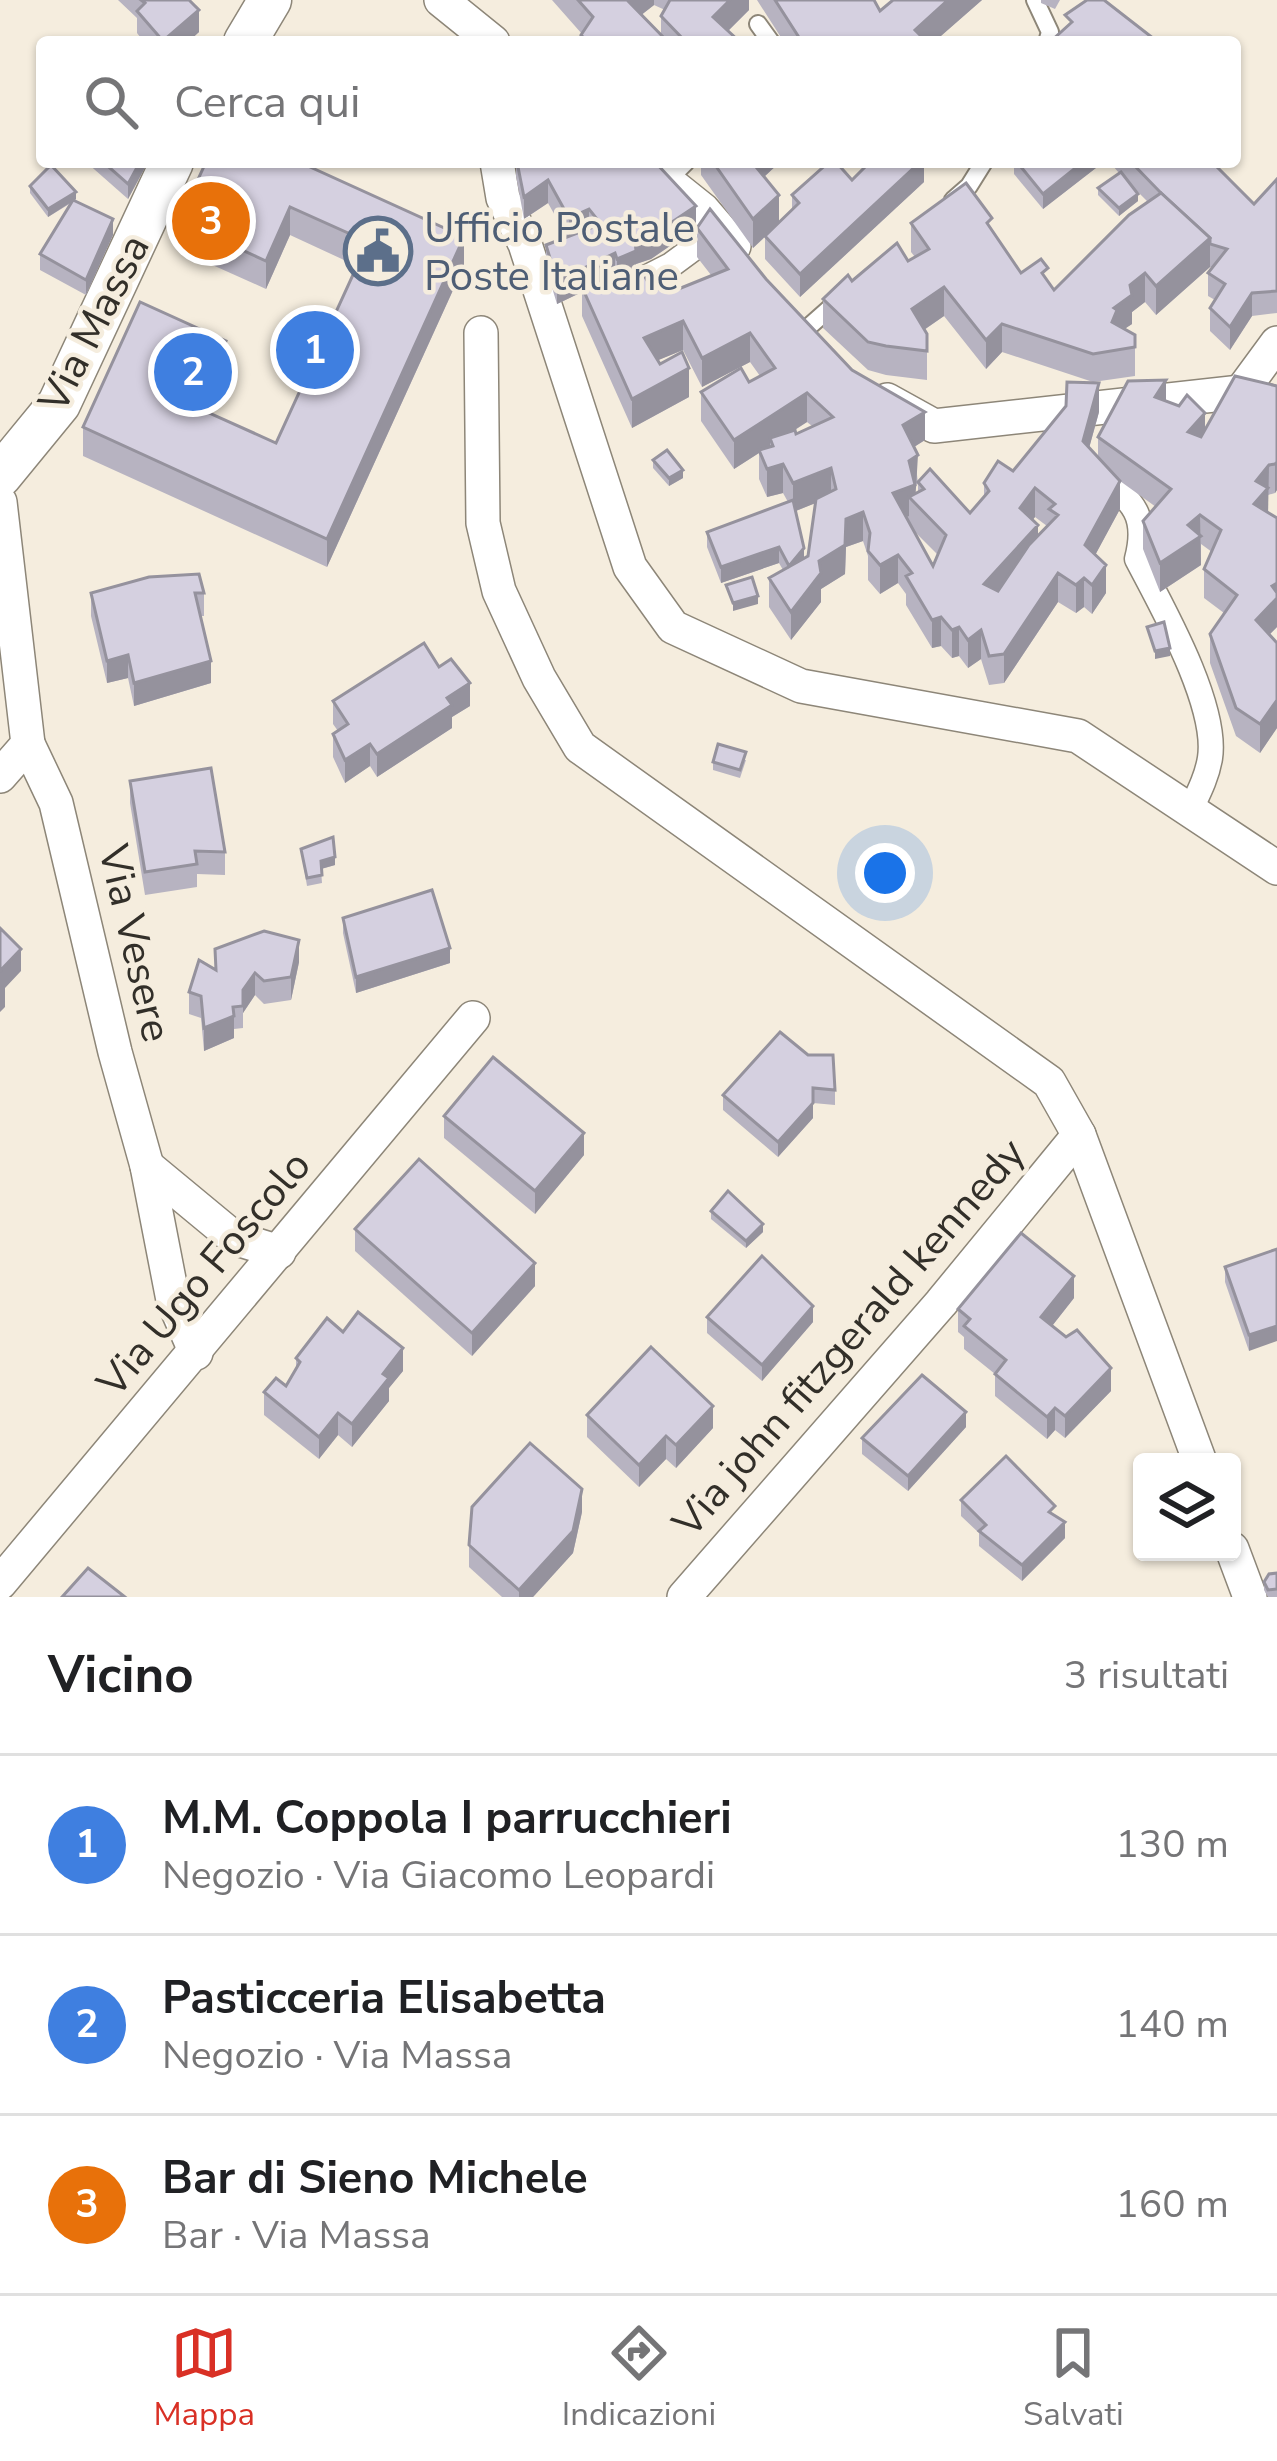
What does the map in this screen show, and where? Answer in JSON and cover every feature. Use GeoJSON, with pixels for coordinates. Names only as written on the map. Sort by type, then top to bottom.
{"type":"FeatureCollection","features":[{"type":"Feature","properties":{"kind":"street"},"geometry":{"type":"LineString","coordinates":[[445,4],[461,36]]}},
{"type":"Feature","properties":{"kind":"street"},"geometry":{"type":"LineString","coordinates":[[445,4],[485,36]]}},
{"type":"Feature","properties":{"kind":"street","name":"Via Massa"},"geometry":{"type":"LineString","coordinates":[[0,476],[59,404],[169,168]]}},
{"type":"Feature","properties":{"kind":"street"},"geometry":{"type":"LineString","coordinates":[[498,168],[503,198],[525,244],[630,567],[673,626],[801,686],[1078,736],[1277,868]]}},
{"type":"Feature","properties":{"kind":"street"},"geometry":{"type":"LineString","coordinates":[[666,168],[759,276]]}},
{"type":"Feature","properties":{"kind":"street"},"geometry":{"type":"LineString","coordinates":[[624,289],[671,265],[720,230]]}},
{"type":"Feature","properties":{"kind":"street"},"geometry":{"type":"LineString","coordinates":[[794,319],[826,358]]}},
{"type":"Feature","properties":{"kind":"street"},"geometry":{"type":"LineString","coordinates":[[481,333],[483,523],[500,591],[580,747],[1049,1082],[1079,1136],[1197,1453]]}},
{"type":"Feature","properties":{"kind":"street"},"geometry":{"type":"LineString","coordinates":[[1241,392],[1277,344]]}},
{"type":"Feature","properties":{"kind":"street"},"geometry":{"type":"LineString","coordinates":[[856,382],[934,426],[1241,392],[1277,404]]}},
{"type":"Feature","properties":{"kind":"street"},"geometry":{"type":"LineString","coordinates":[[1117,406],[1094,469],[1138,510],[1142,538],[1137,559],[1200,692],[1210,725],[1210,758],[1190,811]]}},
{"type":"Feature","properties":{"kind":"street","name":"Via Vesere"},"geometry":{"type":"LineString","coordinates":[[0,502],[28,744],[56,803],[147,1166],[172,1300],[196,1353]]}},
{"type":"Feature","properties":{"kind":"street"},"geometry":{"type":"LineString","coordinates":[[0,776],[28,744]]}},
{"type":"Feature","properties":{"kind":"street","name":"Via Ugo Foscolo"},"geometry":{"type":"LineString","coordinates":[[0,1583],[472,1018]]}},
{"type":"Feature","properties":{"kind":"street","name":"Via john fitzgerald kennedy"},"geometry":{"type":"LineString","coordinates":[[684,1597],[941,1303],[1079,1136]]}},
{"type":"Feature","properties":{"kind":"street"},"geometry":{"type":"LineString","coordinates":[[147,1166],[234,1238],[279,1252]]}},
{"type":"Feature","properties":{"kind":"street"},"geometry":{"type":"LineString","coordinates":[[1236,1561],[1250,1597]]}},
{"type":"Feature","properties":{"kind":"lane"},"geometry":{"type":"LineString","coordinates":[[1035,0],[1049,36]]}},
{"type":"Feature","properties":{"kind":"lane"},"geometry":{"type":"LineString","coordinates":[[758,24],[767,36]]}},
{"type":"Feature","properties":{"kind":"lane"},"geometry":{"type":"LineString","coordinates":[[936,215],[969,186],[980,168]]}},
{"type":"Feature","properties":{"kind":"lane"},"geometry":{"type":"LineString","coordinates":[[794,319],[854,288]]}},
{"type":"Feature","properties":{"kind":"building"},"geometry":{"type":"Polygon","coordinates":[[[141,0],[189,0],[199,10],[169,36],[159,36],[137,11],[145,3],[141,0]]]}},
{"type":"Feature","properties":{"kind":"building"},"geometry":{"type":"Polygon","coordinates":[[[578,0],[627,0],[662,36],[582,36],[593,17],[578,0]]]}},
{"type":"Feature","properties":{"kind":"building"},"geometry":{"type":"Polygon","coordinates":[[[670,0],[730,0],[713,17],[734,36],[680,36],[661,16],[670,0]]]}},
{"type":"Feature","properties":{"kind":"building"},"geometry":{"type":"Polygon","coordinates":[[[775,0],[874,0],[880,11],[893,0],[948,0],[915,30],[921,36],[798,36],[775,0]]]}},
{"type":"Feature","properties":{"kind":"building"},"geometry":{"type":"Polygon","coordinates":[[[1087,0],[1104,0],[1150,36],[1057,36],[1072,22],[1065,15],[1087,0]]]}},
{"type":"Feature","properties":{"kind":"building"},"geometry":{"type":"Polygon","coordinates":[[[54,168],[76,192],[48,209],[30,186],[54,168]]]}},
{"type":"Feature","properties":{"kind":"building"},"geometry":{"type":"Polygon","coordinates":[[[110,168],[137,168],[128,184],[110,168]]]}},
{"type":"Feature","properties":{"kind":"building"},"geometry":{"type":"Polygon","coordinates":[[[203,168],[312,168],[464,237],[327,539],[83,427],[140,302],[226,341],[196,407],[276,443],[368,242],[290,207],[266,261],[179,221],[203,168]]]}},
{"type":"Feature","properties":{"kind":"building"},"geometry":{"type":"Polygon","coordinates":[[[518,168],[661,168],[696,206],[651,236],[635,241],[636,251],[617,259],[615,253],[557,281],[546,245],[601,224],[589,209],[569,218],[548,180],[524,197],[518,168]]]}},
{"type":"Feature","properties":{"kind":"building"},"geometry":{"type":"Polygon","coordinates":[[[717,168],[757,168],[779,195],[753,219],[717,168]]]}},
{"type":"Feature","properties":{"kind":"building"},"geometry":{"type":"Polygon","coordinates":[[[822,168],[841,168],[852,180],[864,168],[914,168],[800,274],[765,236],[799,203],[792,195],[822,168]]]}},
{"type":"Feature","properties":{"kind":"building"},"geometry":{"type":"Polygon","coordinates":[[[1022,168],[1076,168],[1043,194],[1022,168]]]}},
{"type":"Feature","properties":{"kind":"building"},"geometry":{"type":"Polygon","coordinates":[[[1137,168],[1218,168],[1254,204],[1277,179],[1277,291],[1252,293],[1230,327],[1210,308],[1225,284],[1208,273],[1227,249],[1210,244],[1210,238],[1137,168]]]}},
{"type":"Feature","properties":{"kind":"building"},"geometry":{"type":"Polygon","coordinates":[[[1121,172],[1138,194],[1119,208],[1098,188],[1121,172]]]}},
{"type":"Feature","properties":{"kind":"building"},"geometry":{"type":"Polygon","coordinates":[[[966,183],[992,218],[987,223],[1021,273],[1041,259],[1048,268],[1042,273],[1054,290],[1129,215],[1161,193],[1210,238],[1156,286],[1145,273],[1130,285],[1132,295],[1114,308],[1112,322],[1135,335],[1135,347],[1093,354],[1002,324],[986,340],[944,287],[912,309],[927,334],[927,351],[868,342],[823,299],[848,275],[852,281],[897,243],[908,261],[929,249],[911,223],[966,183]]]}},
{"type":"Feature","properties":{"kind":"building"},"geometry":{"type":"Polygon","coordinates":[[[73,200],[113,219],[86,280],[40,254],[73,200]]]}},
{"type":"Feature","properties":{"kind":"building"},"geometry":{"type":"Polygon","coordinates":[[[710,209],[766,279],[852,370],[925,412],[903,425],[918,455],[909,461],[915,485],[893,493],[933,566],[946,535],[909,497],[924,489],[918,482],[930,469],[970,513],[989,491],[984,483],[998,461],[1013,471],[1066,406],[1067,382],[1099,383],[1083,441],[1120,481],[1085,545],[1106,565],[1092,585],[1084,578],[1076,585],[1058,573],[1004,654],[989,656],[981,630],[968,640],[959,627],[952,630],[941,617],[932,620],[906,576],[912,573],[898,555],[880,565],[868,551],[870,533],[863,512],[846,519],[845,545],[819,561],[821,573],[791,612],[769,578],[808,556],[816,499],[836,489],[831,468],[793,483],[783,464],[767,469],[759,450],[773,446],[770,438],[795,430],[796,434],[833,417],[807,393],[734,440],[701,392],[741,368],[749,382],[775,368],[750,333],[702,358],[683,321],[644,338],[660,364],[682,352],[689,368],[632,399],[582,287],[640,268],[653,291],[667,285],[671,292],[728,269],[697,228],[710,209]],[[1035,488],[1020,508],[1038,525],[984,584],[998,591],[1029,545],[1058,515],[1049,509],[1055,504],[1035,488]]]}},
{"type":"Feature","properties":{"kind":"building"},"geometry":{"type":"Polygon","coordinates":[[[1235,376],[1277,386],[1277,462],[1256,481],[1268,488],[1254,504],[1277,518],[1277,583],[1272,586],[1277,598],[1256,620],[1277,643],[1277,700],[1260,724],[1236,708],[1210,634],[1237,595],[1204,569],[1221,530],[1200,515],[1188,525],[1201,536],[1160,563],[1143,521],[1171,489],[1098,437],[1128,381],[1166,380],[1155,397],[1179,406],[1187,395],[1205,413],[1188,432],[1201,437],[1235,376]]]}},
{"type":"Feature","properties":{"kind":"building"},"geometry":{"type":"Polygon","coordinates":[[[667,450],[683,470],[669,478],[653,460],[667,450]]]}},
{"type":"Feature","properties":{"kind":"building"},"geometry":{"type":"Polygon","coordinates":[[[793,500],[804,548],[789,566],[779,547],[721,567],[707,532],[793,500]]]}},
{"type":"Feature","properties":{"kind":"building"},"geometry":{"type":"Polygon","coordinates":[[[199,574],[204,593],[195,593],[211,661],[134,683],[128,655],[107,661],[91,593],[149,577],[199,574]]]}},
{"type":"Feature","properties":{"kind":"building"},"geometry":{"type":"Polygon","coordinates":[[[752,577],[758,596],[733,603],[726,585],[752,577]]]}},
{"type":"Feature","properties":{"kind":"building"},"geometry":{"type":"Polygon","coordinates":[[[1164,622],[1170,648],[1155,651],[1147,627],[1164,622]]]}},
{"type":"Feature","properties":{"kind":"building"},"geometry":{"type":"Polygon","coordinates":[[[424,643],[439,667],[451,659],[470,683],[447,698],[452,705],[377,754],[370,744],[345,760],[333,734],[348,724],[333,701],[424,643]]]}},
{"type":"Feature","properties":{"kind":"building"},"geometry":{"type":"Polygon","coordinates":[[[718,744],[746,752],[740,770],[713,762],[718,744]]]}},
{"type":"Feature","properties":{"kind":"building"},"geometry":{"type":"Polygon","coordinates":[[[211,768],[225,852],[195,851],[197,864],[145,872],[130,781],[211,768]]]}},
{"type":"Feature","properties":{"kind":"building"},"geometry":{"type":"Polygon","coordinates":[[[333,837],[335,857],[321,861],[322,875],[307,878],[301,849],[333,837]]]}},
{"type":"Feature","properties":{"kind":"building"},"geometry":{"type":"Polygon","coordinates":[[[432,890],[450,948],[356,977],[343,918],[432,890]]]}},
{"type":"Feature","properties":{"kind":"building"},"geometry":{"type":"Polygon","coordinates":[[[0,928],[21,949],[0,971],[0,928]]]}},
{"type":"Feature","properties":{"kind":"building"},"geometry":{"type":"Polygon","coordinates":[[[264,931],[299,940],[291,977],[264,981],[255,973],[243,990],[243,1006],[233,1007],[234,1016],[204,1028],[201,996],[189,992],[199,960],[216,970],[215,949],[264,931]]]}},
{"type":"Feature","properties":{"kind":"building"},"geometry":{"type":"Polygon","coordinates":[[[780,1032],[808,1055],[833,1055],[835,1090],[813,1088],[813,1103],[778,1142],[723,1095],[780,1032]]]}},
{"type":"Feature","properties":{"kind":"building"},"geometry":{"type":"Polygon","coordinates":[[[493,1057],[584,1133],[535,1191],[444,1116],[493,1057]]]}},
{"type":"Feature","properties":{"kind":"building"},"geometry":{"type":"Polygon","coordinates":[[[419,1159],[535,1263],[472,1333],[355,1229],[419,1159]]]}},
{"type":"Feature","properties":{"kind":"building"},"geometry":{"type":"Polygon","coordinates":[[[728,1191],[763,1224],[746,1241],[711,1211],[728,1191]]]}},
{"type":"Feature","properties":{"kind":"building"},"geometry":{"type":"Polygon","coordinates":[[[1021,1233],[1074,1276],[1041,1317],[1066,1337],[1077,1330],[1111,1368],[1065,1416],[1055,1408],[1047,1417],[995,1374],[1006,1360],[964,1326],[970,1319],[958,1309],[1021,1233]]]}},
{"type":"Feature","properties":{"kind":"building"},"geometry":{"type":"Polygon","coordinates":[[[1277,1249],[1277,1326],[1249,1335],[1225,1267],[1277,1249]]]}},
{"type":"Feature","properties":{"kind":"building"},"geometry":{"type":"Polygon","coordinates":[[[762,1256],[813,1306],[762,1365],[707,1317],[762,1256]]]}},
{"type":"Feature","properties":{"kind":"building"},"geometry":{"type":"Polygon","coordinates":[[[358,1312],[403,1348],[383,1374],[389,1378],[352,1424],[338,1413],[319,1437],[264,1392],[276,1378],[286,1386],[300,1362],[296,1358],[327,1318],[343,1332],[358,1312]]]}},
{"type":"Feature","properties":{"kind":"building"},"geometry":{"type":"Polygon","coordinates":[[[651,1347],[713,1406],[676,1445],[666,1436],[639,1465],[587,1415],[651,1347]]]}},
{"type":"Feature","properties":{"kind":"building"},"geometry":{"type":"Polygon","coordinates":[[[922,1375],[966,1412],[908,1476],[862,1438],[922,1375]]]}},
{"type":"Feature","properties":{"kind":"building"},"geometry":{"type":"Polygon","coordinates":[[[530,1443],[582,1489],[573,1531],[519,1590],[469,1545],[472,1507],[530,1443]]]}},
{"type":"Feature","properties":{"kind":"building"},"geometry":{"type":"Polygon","coordinates":[[[1006,1456],[1055,1506],[1049,1512],[1065,1522],[1022,1565],[979,1531],[986,1525],[961,1500],[1006,1456]]]}},
{"type":"Feature","properties":{"kind":"building"},"geometry":{"type":"Polygon","coordinates":[[[88,1568],[125,1597],[62,1597],[88,1568]]]}},
{"type":"Feature","properties":{"kind":"building"},"geometry":{"type":"Polygon","coordinates":[[[1277,1573],[1277,1589],[1268,1590],[1264,1582],[1269,1574],[1277,1573]]]}},
{"type":"Feature","properties":{"kind":"place","name":"Bar di Sieno Michele"},"geometry":{"type":"Point","coordinates":[211,221]}},
{"type":"Feature","properties":{"kind":"place","name":"Ufficio Postale Poste Italiane"},"geometry":{"type":"Point","coordinates":[378,251]}},
{"type":"Feature","properties":{"kind":"place","name":"M.M. Coppola I parrucchieri"},"geometry":{"type":"Point","coordinates":[315,350]}},
{"type":"Feature","properties":{"kind":"place","name":"Pasticceria Elisabetta"},"geometry":{"type":"Point","coordinates":[193,372]}}]}
